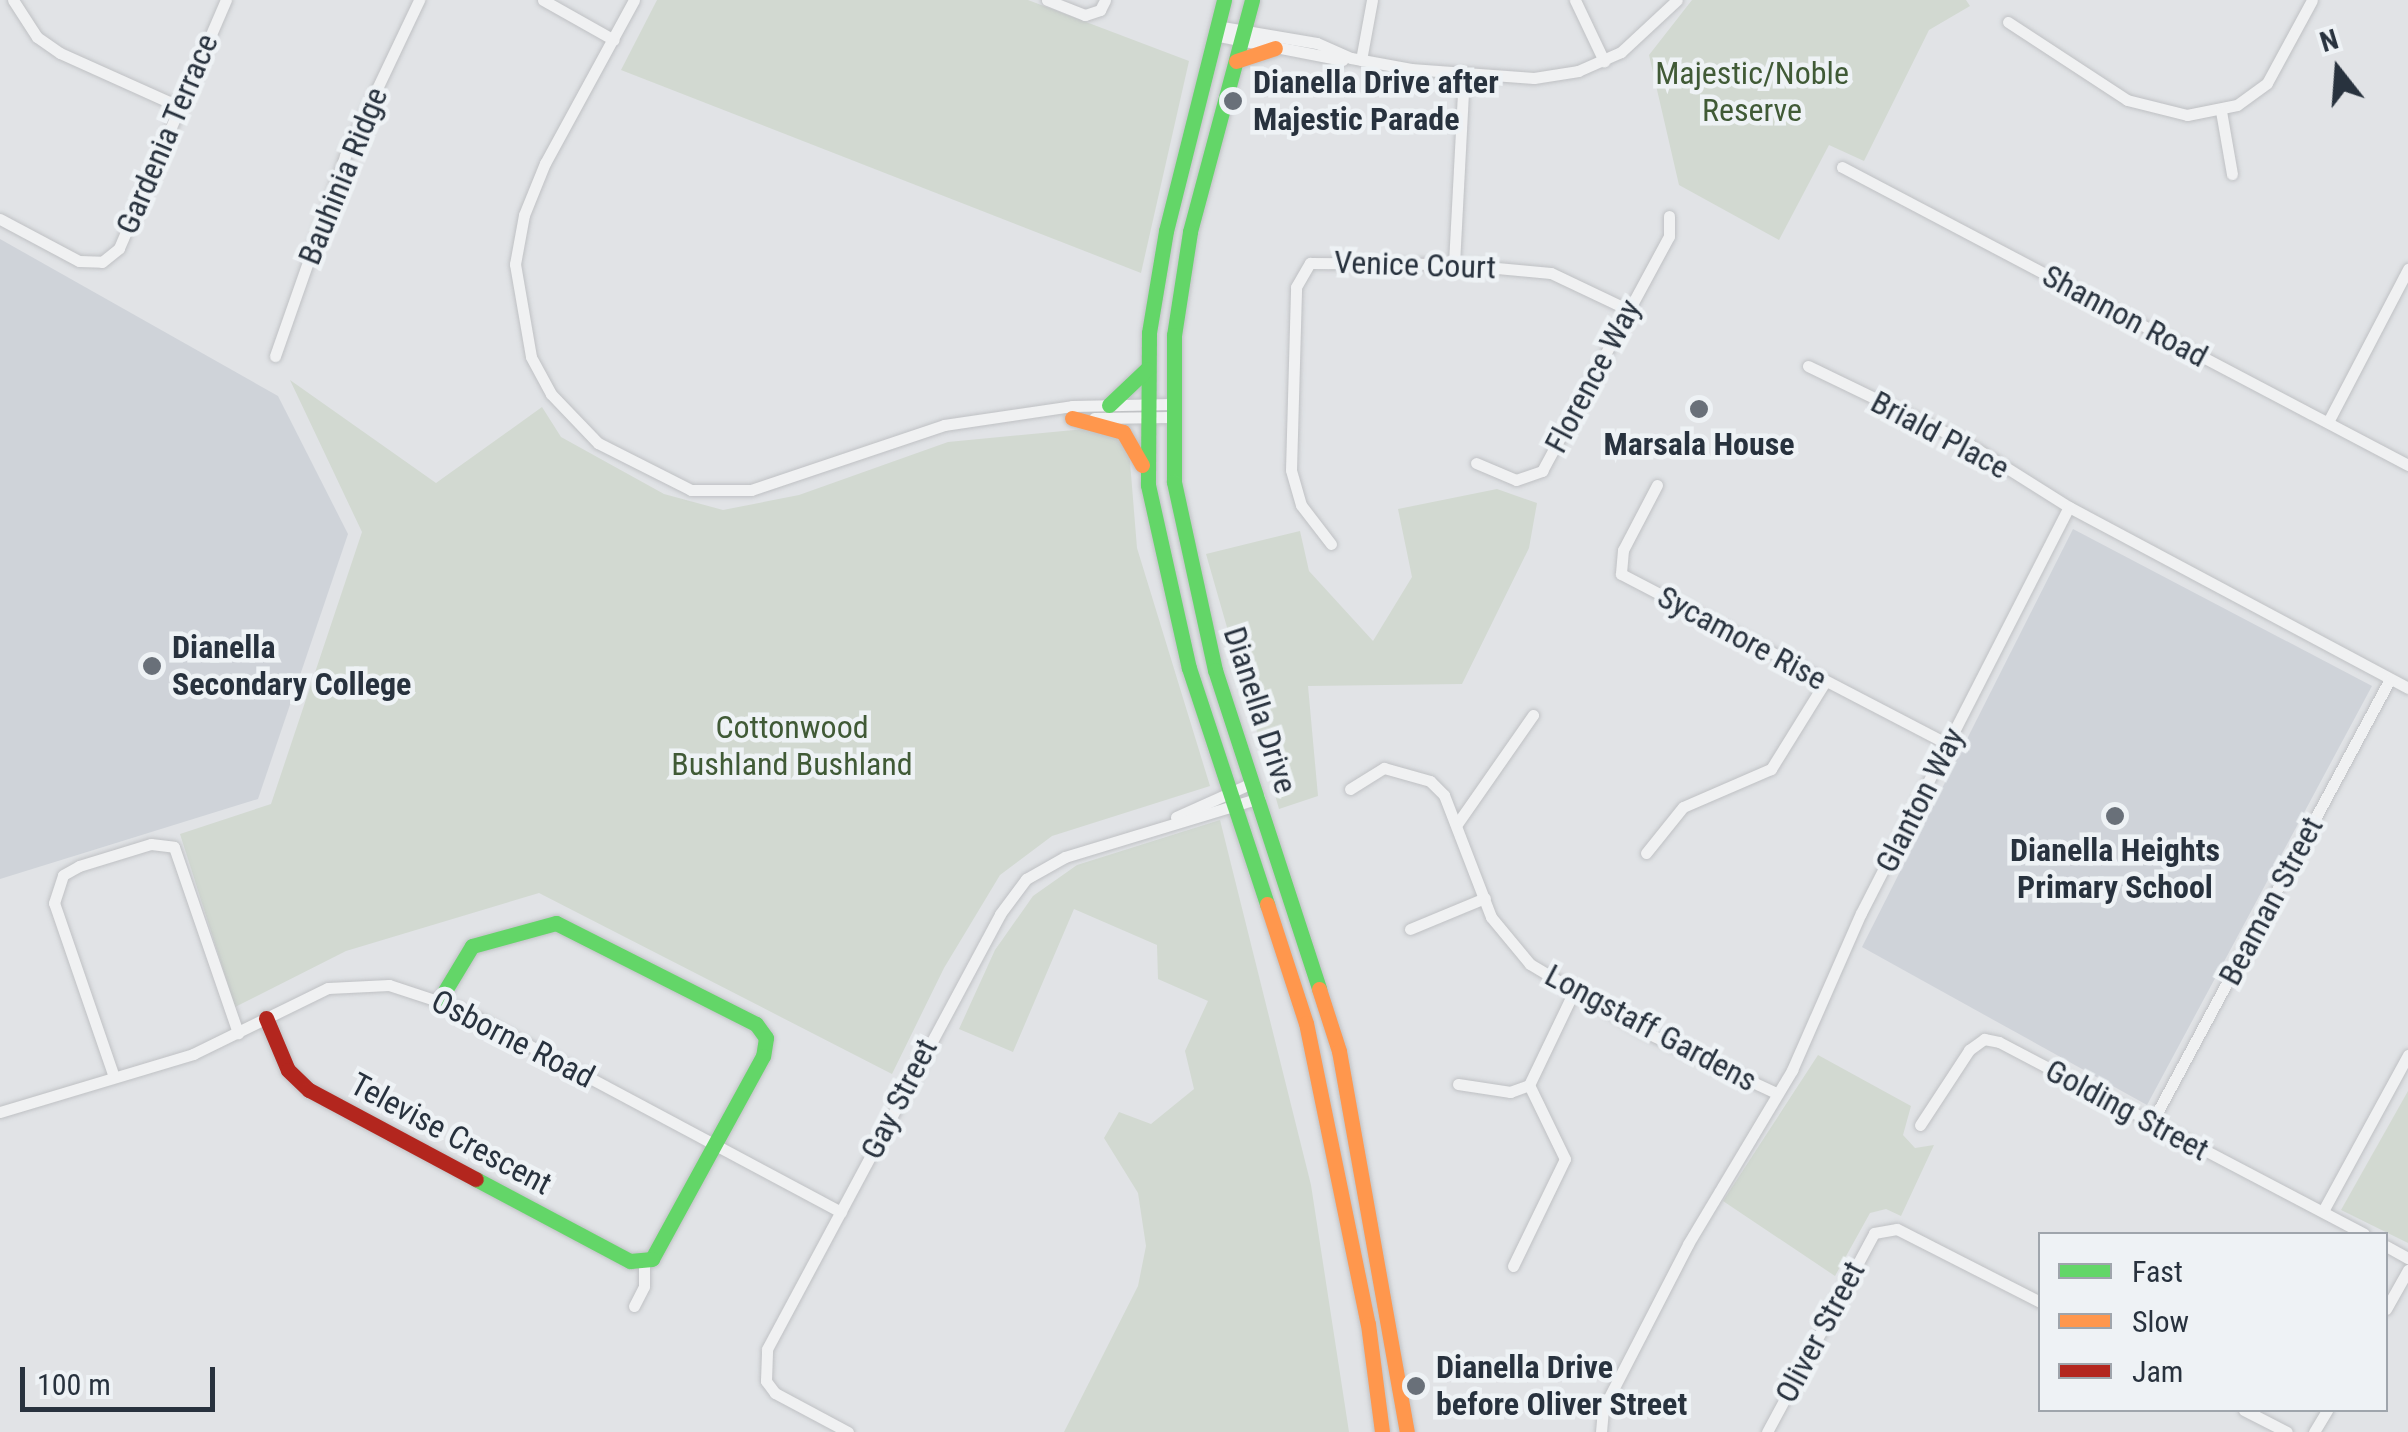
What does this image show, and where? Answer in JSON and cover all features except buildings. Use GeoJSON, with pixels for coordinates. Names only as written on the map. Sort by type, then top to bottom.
{"type":"FeatureCollection","features":[{"type":"Feature","properties":{"kind":"main road","name":"Dianella Drive"},"geometry":{"type":"LineString","coordinates":[[1224,0],[1166,231],[1147,369],[1148,485],[1165,582],[1230,799],[1306,1023],[1368,1324],[1382,1432]]}},
{"type":"Feature","properties":{"kind":"main road","name":"Dianella Drive"},"geometry":{"type":"LineString","coordinates":[[1252,0],[1190,232],[1171,410],[1189,570],[1339,1051],[1392,1318],[1407,1432]]}},
{"type":"Feature","properties":{"kind":"main road"},"geometry":{"type":"LineString","coordinates":[[1236,61],[1275,48]]}},
{"type":"Feature","properties":{"kind":"main road"},"geometry":{"type":"LineString","coordinates":[[1109,405],[1147,369]]}},
{"type":"Feature","properties":{"kind":"main road"},"geometry":{"type":"LineString","coordinates":[[1072,418],[1122,432],[1148,485]]}},
{"type":"Feature","properties":{"kind":"main road"},"geometry":{"type":"LineString","coordinates":[[440,998],[472,946],[556,922],[739,1015],[766,1038],[763,1056],[716,1145],[658,1252],[644,1264]]}},
{"type":"Feature","properties":{"kind":"main road","name":"Televise Crescent"},"geometry":{"type":"LineString","coordinates":[[266,1018],[288,1070],[309,1090],[644,1264]]}},
{"type":"Feature","properties":{"kind":"street"},"geometry":{"type":"LineString","coordinates":[[13,0],[36,38],[60,53],[180,107]]}},
{"type":"Feature","properties":{"kind":"street","name":"Gardenia Terrace"},"geometry":{"type":"LineString","coordinates":[[0,219],[80,261],[102,262],[120,248],[144,202],[226,0]]}},
{"type":"Feature","properties":{"kind":"street","name":"Bauhinia Ridge"},"geometry":{"type":"LineString","coordinates":[[275,356],[346,156],[419,0]]}},
{"type":"Feature","properties":{"kind":"street"},"geometry":{"type":"LineString","coordinates":[[543,0],[614,40]]}},
{"type":"Feature","properties":{"kind":"street"},"geometry":{"type":"LineString","coordinates":[[634,0],[545,164],[524,215],[515,264],[532,357],[552,394],[598,443],[662,479],[723,492],[783,484],[912,432],[1109,405],[1146,411]]}},
{"type":"Feature","properties":{"kind":"street"},"geometry":{"type":"LineString","coordinates":[[1046,0],[1084,15],[1100,10],[1106,0]]}},
{"type":"Feature","properties":{"kind":"street"},"geometry":{"type":"LineString","coordinates":[[1356,59],[1372,0]]}},
{"type":"Feature","properties":{"kind":"street"},"geometry":{"type":"LineString","coordinates":[[1575,0],[1604,61]]}},
{"type":"Feature","properties":{"kind":"street"},"geometry":{"type":"LineString","coordinates":[[1243,36],[1314,59],[1356,59],[1464,74],[1557,75],[1604,61],[1645,36],[1677,0]]}},
{"type":"Feature","properties":{"kind":"street"},"geometry":{"type":"LineString","coordinates":[[2008,22],[2144,107],[2187,116],[2221,111],[2267,83],[2312,0]]}},
{"type":"Feature","properties":{"kind":"street"},"geometry":{"type":"LineString","coordinates":[[1215,30],[1317,42],[1356,59]]}},
{"type":"Feature","properties":{"kind":"street"},"geometry":{"type":"LineString","coordinates":[[1454,264],[1464,74]]}},
{"type":"Feature","properties":{"kind":"street"},"geometry":{"type":"LineString","coordinates":[[2221,111],[2232,174]]}},
{"type":"Feature","properties":{"kind":"street","name":"Shannon Road"},"geometry":{"type":"LineString","coordinates":[[1842,167],[2408,466]]}},
{"type":"Feature","properties":{"kind":"street","name":"Florence Way"},"geometry":{"type":"LineString","coordinates":[[1476,463],[1516,480],[1542,471],[1669,236],[1669,216]]}},
{"type":"Feature","properties":{"kind":"street","name":"Venice Court"},"geometry":{"type":"LineString","coordinates":[[1330,544],[1300,504],[1292,470],[1296,287],[1310,263],[1329,260],[1454,264],[1551,273],[1629,310]]}},
{"type":"Feature","properties":{"kind":"street"},"geometry":{"type":"LineString","coordinates":[[2328,422],[2408,269]]}},
{"type":"Feature","properties":{"kind":"street","name":"Briald Place"},"geometry":{"type":"LineString","coordinates":[[1808,366],[1969,444],[2069,507]]}},
{"type":"Feature","properties":{"kind":"street"},"geometry":{"type":"LineString","coordinates":[[1045,414],[1072,418],[1171,410]]}},
{"type":"Feature","properties":{"kind":"street","name":"Sycamore Rise"},"geometry":{"type":"LineString","coordinates":[[1657,485],[1623,550],[1621,574],[1949,745]]}},
{"type":"Feature","properties":{"kind":"street"},"geometry":{"type":"LineString","coordinates":[[2069,507],[2408,688]]}},
{"type":"Feature","properties":{"kind":"street","name":"Glanton Way"},"geometry":{"type":"LineString","coordinates":[[1601,1432],[1603,1409],[1688,1244],[1766,1119],[1774,1092],[1792,1070],[1861,912],[2069,507]]}},
{"type":"Feature","properties":{"kind":"street","name":"Beaman Street"},"geometry":{"type":"LineString","coordinates":[[2152,1124],[2390,678]]}},
{"type":"Feature","properties":{"kind":"street"},"geometry":{"type":"LineString","coordinates":[[1646,853],[1683,808],[1771,768],[1825,682]]}},
{"type":"Feature","properties":{"kind":"street"},"geometry":{"type":"LineString","coordinates":[[1457,824],[1533,715]]}},
{"type":"Feature","properties":{"kind":"street","name":"Longstaff Gardens"},"geometry":{"type":"LineString","coordinates":[[1350,789],[1384,768],[1409,770],[1444,795],[1491,917],[1530,964],[1574,993],[1774,1092]]}},
{"type":"Feature","properties":{"kind":"street","name":"Gay Street"},"geometry":{"type":"LineString","coordinates":[[848,1432],[775,1393],[763,1365],[968,969],[1026,880],[1065,857],[1257,790]]}},
{"type":"Feature","properties":{"kind":"street"},"geometry":{"type":"LineString","coordinates":[[114,1078],[54,903],[63,875],[79,866],[151,844],[174,847],[183,858],[238,1032]]}},
{"type":"Feature","properties":{"kind":"street"},"geometry":{"type":"LineString","coordinates":[[1410,929],[1485,898]]}},
{"type":"Feature","properties":{"kind":"street","name":"Osborne Road"},"geometry":{"type":"LineString","coordinates":[[0,1112],[114,1078],[238,1032],[344,984],[389,985],[440,998],[840,1212]]}},
{"type":"Feature","properties":{"kind":"street"},"geometry":{"type":"LineString","coordinates":[[1458,1084],[1510,1092],[1529,1085],[1574,993]]}},
{"type":"Feature","properties":{"kind":"street","name":"Golding Street"},"geometry":{"type":"LineString","coordinates":[[1920,1125],[1969,1050],[1984,1039],[2360,1232]]}},
{"type":"Feature","properties":{"kind":"street"},"geometry":{"type":"LineString","coordinates":[[2322,1212],[2408,1056]]}},
{"type":"Feature","properties":{"kind":"street"},"geometry":{"type":"LineString","coordinates":[[1513,1266],[1565,1159],[1529,1085]]}},
{"type":"Feature","properties":{"kind":"street","name":"Oliver Street"},"geometry":{"type":"LineString","coordinates":[[1768,1432],[1874,1233],[1897,1229],[2038,1301]]}},
{"type":"Feature","properties":{"kind":"street"},"geometry":{"type":"LineString","coordinates":[[634,1306],[644,1286],[644,1264]]}},
{"type":"Feature","properties":{"kind":"street"},"geometry":{"type":"LineString","coordinates":[[2388,1305],[2408,1270]]}},
{"type":"Feature","properties":{"kind":"street"},"geometry":{"type":"LineString","coordinates":[[2248,1412],[2286,1432]]}},
{"type":"Feature","properties":{"kind":"shaded area","name":"Dianella Secondary College"},"geometry":{"type":"Polygon","coordinates":[[[0,239],[278,396],[348,534],[258,799],[0,879],[0,239]]]}},
{"type":"Feature","properties":{"kind":"shaded area","name":"Dianella Heights Primary School"},"geometry":{"type":"Polygon","coordinates":[[[2073,529],[2372,686],[2147,1105],[1862,947],[2073,529]]]}},
{"type":"Feature","properties":{"kind":"green space"},"geometry":{"type":"Polygon","coordinates":[[[657,0],[1028,0],[1189,61],[1141,273],[621,70],[657,0]]]}},
{"type":"Feature","properties":{"kind":"green space","name":"Majestic/Noble Reserve"},"geometry":{"type":"Polygon","coordinates":[[[1692,0],[1966,0],[1970,6],[1929,30],[1864,161],[1829,145],[1779,240],[1679,185],[1649,55],[1692,0]]]}},
{"type":"Feature","properties":{"kind":"green space","name":"Cottonwood Bushland Bushland"},"geometry":{"type":"Polygon","coordinates":[[[290,380],[436,483],[542,407],[561,437],[664,494],[723,510],[799,495],[948,442],[1127,425],[1137,548],[1210,786],[1052,836],[1000,875],[944,968],[892,1074],[539,893],[346,951],[235,1007],[180,834],[271,804],[362,532],[290,380]]]}},
{"type":"Feature","properties":{"kind":"green space"},"geometry":{"type":"Polygon","coordinates":[[[1497,489],[1537,503],[1529,548],[1462,684],[1308,686],[1318,796],[1279,809],[1206,554],[1300,531],[1309,571],[1373,641],[1412,577],[1398,509],[1497,489]]]}},
{"type":"Feature","properties":{"kind":"green space"},"geometry":{"type":"Polygon","coordinates":[[[1220,820],[1311,1185],[1349,1432],[1064,1432],[1138,1286],[1146,1246],[1138,1193],[1104,1138],[1119,1112],[1151,1124],[1194,1089],[1185,1051],[1208,1001],[1158,979],[1157,945],[1074,909],[1013,1052],[959,1029],[995,950],[1033,896],[1077,865],[1220,820]]]}},
{"type":"Feature","properties":{"kind":"green space"},"geometry":{"type":"Polygon","coordinates":[[[1818,1055],[1911,1106],[1903,1135],[1915,1148],[1934,1145],[1901,1216],[1886,1209],[1870,1213],[1835,1276],[1723,1201],[1818,1055]]]}},
{"type":"Feature","properties":{"kind":"green space"},"geometry":{"type":"Polygon","coordinates":[[[2408,1091],[2408,1243],[2341,1210],[2408,1091]]]}},
{"type":"Feature","properties":{"kind":"traffic: fast"},"geometry":{"type":"LineString","coordinates":[[1224,0],[1166,231],[1149,333],[1148,485],[1189,668],[1267,904]]}},
{"type":"Feature","properties":{"kind":"traffic: fast"},"geometry":{"type":"LineString","coordinates":[[1252,0],[1190,232],[1174,335],[1174,482],[1215,670],[1319,989]]}},
{"type":"Feature","properties":{"kind":"traffic: fast"},"geometry":{"type":"LineString","coordinates":[[1109,405],[1147,369]]}},
{"type":"Feature","properties":{"kind":"traffic: fast"},"geometry":{"type":"LineString","coordinates":[[440,999],[472,946],[556,923],[756,1024],[766,1038],[763,1056],[652,1259],[630,1261],[476,1179]]}},
{"type":"Feature","properties":{"kind":"traffic: slow"},"geometry":{"type":"LineString","coordinates":[[1236,61],[1275,48]]}},
{"type":"Feature","properties":{"kind":"traffic: slow"},"geometry":{"type":"LineString","coordinates":[[1072,418],[1123,432],[1142,465]]}},
{"type":"Feature","properties":{"kind":"traffic: slow"},"geometry":{"type":"LineString","coordinates":[[1267,904],[1306,1023],[1368,1324],[1382,1432]]}},
{"type":"Feature","properties":{"kind":"traffic: slow"},"geometry":{"type":"LineString","coordinates":[[1319,989],[1339,1051],[1407,1432]]}},
{"type":"Feature","properties":{"kind":"traffic: jam"},"geometry":{"type":"LineString","coordinates":[[266,1018],[288,1070],[309,1090],[476,1179]]}},
{"type":"Feature","properties":{"kind":"place","name":"Dianella Drive after Majestic Parade"},"geometry":{"type":"Point","coordinates":[1233,101]}},
{"type":"Feature","properties":{"kind":"place","name":"Marsala House"},"geometry":{"type":"Point","coordinates":[1699,409]}},
{"type":"Feature","properties":{"kind":"place","name":"Dianella Secondary College"},"geometry":{"type":"Point","coordinates":[152,666]}},
{"type":"Feature","properties":{"kind":"place","name":"Dianella Heights Primary School"},"geometry":{"type":"Point","coordinates":[2115,816]}},
{"type":"Feature","properties":{"kind":"place","name":"Dianella Drive before Oliver Street"},"geometry":{"type":"Point","coordinates":[1416,1386]}}]}
